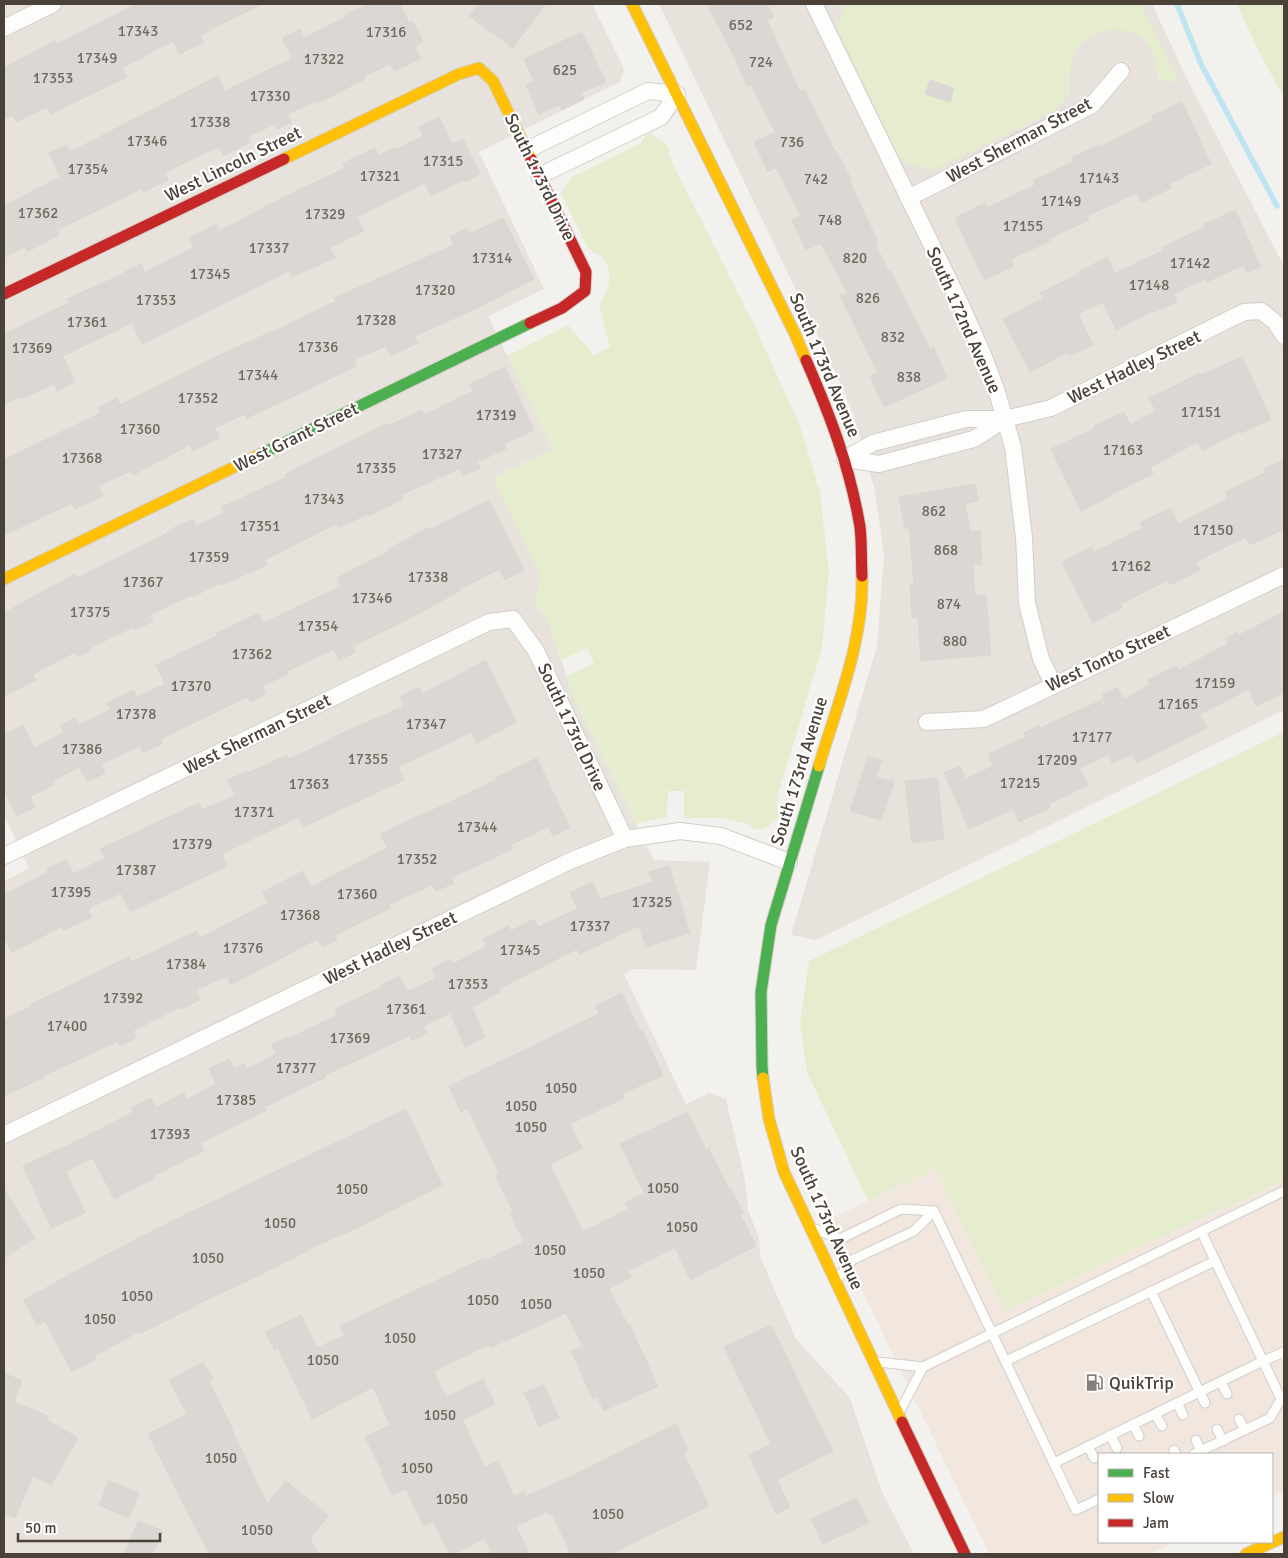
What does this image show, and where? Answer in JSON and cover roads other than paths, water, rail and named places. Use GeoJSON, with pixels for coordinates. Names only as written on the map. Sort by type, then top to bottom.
{"type":"FeatureCollection","features":[{"type":"Feature","properties":{"kind":"street"},"geometry":{"type":"LineString","coordinates":[[4,28],[53,4]]}},
{"type":"Feature","properties":{"kind":"street","name":"South 173rd Avenue"},"geometry":{"type":"LineString","coordinates":[[632,4],[796,334],[826,406],[845,459],[860,528],[862,591],[851,659],[771,925],[761,992],[762,1066],[769,1119],[784,1172],[965,1554]]}},
{"type":"Feature","properties":{"kind":"street","name":"South 172nd Avenue"},"geometry":{"type":"LineString","coordinates":[[816,4],[961,305],[996,388],[1013,447],[1024,537],[1027,603],[1040,659],[1053,684]]}},
{"type":"Feature","properties":{"kind":"street","name":"South 173rd Drive"},"geometry":{"type":"LineString","coordinates":[[480,68],[492,81],[586,272],[585,291]]}},
{"type":"Feature","properties":{"kind":"street","name":"West Lincoln Street"},"geometry":{"type":"LineString","coordinates":[[4,294],[458,74],[480,68]]}},
{"type":"Feature","properties":{"kind":"street","name":"West Sherman Street"},"geometry":{"type":"LineString","coordinates":[[908,198],[1092,105],[1121,71]]}},
{"type":"Feature","properties":{"kind":"street"},"geometry":{"type":"LineString","coordinates":[[527,150],[648,92],[677,94]]}},
{"type":"Feature","properties":{"kind":"street"},"geometry":{"type":"LineString","coordinates":[[539,176],[661,117],[677,94]]}},
{"type":"Feature","properties":{"kind":"street","name":"West Grant Street"},"geometry":{"type":"LineString","coordinates":[[4,579],[554,312],[585,291]]}},
{"type":"Feature","properties":{"kind":"street","name":"West Hadley Street"},"geometry":{"type":"LineString","coordinates":[[845,459],[873,443],[966,419],[1005,419],[1051,408],[1244,312],[1261,311],[1274,322],[1284,336]]}},
{"type":"Feature","properties":{"kind":"street","name":"West Tonto Street"},"geometry":{"type":"LineString","coordinates":[[927,722],[984,719],[1053,684],[1284,575]]}},
{"type":"Feature","properties":{"kind":"street","name":"West Sherman Street"},"geometry":{"type":"LineString","coordinates":[[4,856],[489,622],[513,619]]}},
{"type":"Feature","properties":{"kind":"street","name":"South 173rd Drive"},"geometry":{"type":"LineString","coordinates":[[513,619],[536,651],[625,839]]}},
{"type":"Feature","properties":{"kind":"street","name":"West Hadley Street"},"geometry":{"type":"LineString","coordinates":[[4,1136],[570,861],[625,839],[680,831],[721,836],[789,862]]}},
{"type":"Feature","properties":{"kind":"street"},"geometry":{"type":"LineString","coordinates":[[1246,1554],[1269,1543]]}},
{"type":"Feature","properties":{"kind":"lane"},"geometry":{"type":"LineString","coordinates":[[873,1362],[923,1367],[1284,1191]]}},
{"type":"Feature","properties":{"kind":"lane"},"geometry":{"type":"LineString","coordinates":[[810,1227],[840,1239],[901,1209],[934,1211]]}},
{"type":"Feature","properties":{"kind":"lane"},"geometry":{"type":"LineString","coordinates":[[835,1281],[852,1260],[914,1231],[934,1211]]}},
{"type":"Feature","properties":{"kind":"lane"},"geometry":{"type":"LineString","coordinates":[[934,1211],[1076,1510],[1098,1499]]}},
{"type":"Feature","properties":{"kind":"lane"},"geometry":{"type":"LineString","coordinates":[[1196,1440],[1197,1453],[1270,1418],[1281,1399],[1201,1232]]}},
{"type":"Feature","properties":{"kind":"lane"},"geometry":{"type":"LineString","coordinates":[[1006,1361],[1215,1261]]}},
{"type":"Feature","properties":{"kind":"lane"},"geometry":{"type":"LineString","coordinates":[[1151,1291],[1205,1404]]}},
{"type":"Feature","properties":{"kind":"lane"},"geometry":{"type":"LineString","coordinates":[[1054,1463],[1284,1352]]}},
{"type":"Feature","properties":{"kind":"lane"},"geometry":{"type":"LineString","coordinates":[[898,1414],[923,1367]]}},
{"type":"Feature","properties":{"kind":"lane"},"geometry":{"type":"LineString","coordinates":[[1221,1382],[1227,1394]]}},
{"type":"Feature","properties":{"kind":"lane"},"geometry":{"type":"LineString","coordinates":[[1177,1403],[1183,1415]]}},
{"type":"Feature","properties":{"kind":"lane"},"geometry":{"type":"LineString","coordinates":[[1155,1414],[1162,1426]]}},
{"type":"Feature","properties":{"kind":"lane"},"geometry":{"type":"LineString","coordinates":[[1239,1419],[1244,1430]]}},
{"type":"Feature","properties":{"kind":"lane"},"geometry":{"type":"LineString","coordinates":[[1133,1424],[1139,1436]]}},
{"type":"Feature","properties":{"kind":"lane"},"geometry":{"type":"LineString","coordinates":[[1217,1429],[1223,1441]]}},
{"type":"Feature","properties":{"kind":"lane"},"geometry":{"type":"LineString","coordinates":[[1110,1435],[1117,1448]]}},
{"type":"Feature","properties":{"kind":"lane"},"geometry":{"type":"LineString","coordinates":[[1088,1446],[1094,1458]]}},
{"type":"Feature","properties":{"kind":"waterway"},"geometry":{"type":"LineString","coordinates":[[1177,4],[1201,64],[1277,206]]}},
{"type":"Feature","properties":{"kind":"place","name":"QuikTrip"},"geometry":{"type":"Point","coordinates":[1095,1383]}}]}
